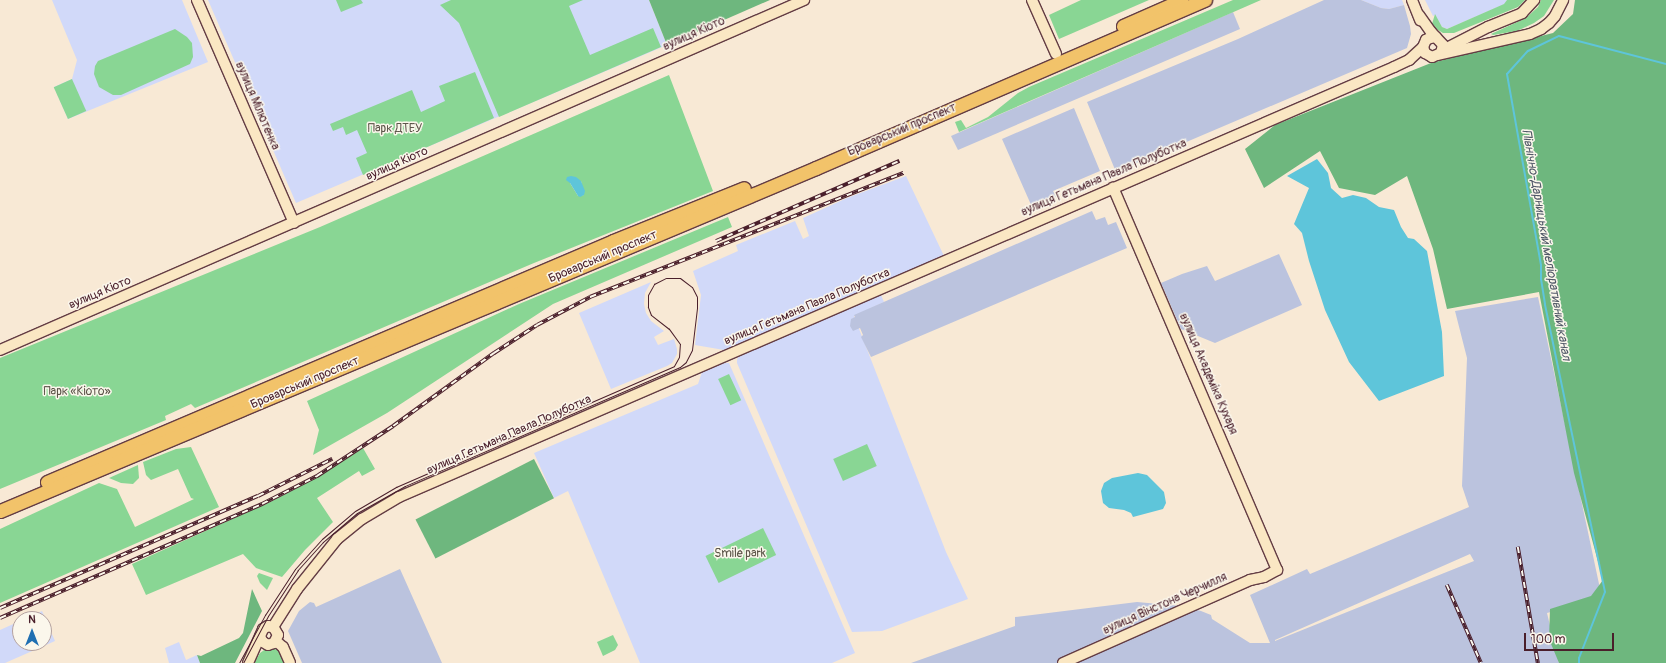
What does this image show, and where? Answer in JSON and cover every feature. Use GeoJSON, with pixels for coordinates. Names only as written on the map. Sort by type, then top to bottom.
{"type":"FeatureCollection","features":[{"type":"Feature","properties":{"kind":"highway","name":"Броварський проспект"},"geometry":{"type":"LineString","coordinates":[[0,502],[613,241],[794,168],[1182,0]]}},
{"type":"Feature","properties":{"kind":"highway","name":"Броварський проспект"},"geometry":{"type":"LineString","coordinates":[[0,511],[801,174],[1205,0]]}},
{"type":"Feature","properties":{"kind":"street","name":"вулиця Мілютенка"},"geometry":{"type":"LineString","coordinates":[[197,0],[294,223]]}},
{"type":"Feature","properties":{"kind":"street","name":"вулиця Кіото"},"geometry":{"type":"LineString","coordinates":[[0,350],[804,0]]}},
{"type":"Feature","properties":{"kind":"street"},"geometry":{"type":"LineString","coordinates":[[1032,0],[1056,54]]}},
{"type":"Feature","properties":{"kind":"street"},"geometry":{"type":"LineString","coordinates":[[1412,0],[1419,15],[1443,45],[1437,54]]}},
{"type":"Feature","properties":{"kind":"street"},"geometry":{"type":"LineString","coordinates":[[1424,45],[1430,38],[1452,38],[1488,27],[1522,13],[1534,0]]}},
{"type":"Feature","properties":{"kind":"street","name":"вулиця Гетьмана Павла Полуботка"},"geometry":{"type":"LineString","coordinates":[[1394,67],[1437,54],[1530,34],[1542,29],[1549,23],[1558,11],[1563,0]]}},
{"type":"Feature","properties":{"kind":"street"},"geometry":{"type":"LineString","coordinates":[[1419,15],[1426,53],[1437,54],[1488,27]]}},
{"type":"Feature","properties":{"kind":"street","name":"вулиця Гетьмана Павла Полуботка"},"geometry":{"type":"LineString","coordinates":[[273,627],[328,548],[344,532],[371,513],[399,497],[560,426],[798,326],[1394,67],[1409,60],[1424,45]]}},
{"type":"Feature","properties":{"kind":"street","name":"вулиця Академіка Кухаря"},"geometry":{"type":"LineString","coordinates":[[1113,188],[1277,570]]}},
{"type":"Feature","properties":{"kind":"street","name":"вулиця Вінстона Черчилля"},"geometry":{"type":"LineString","coordinates":[[1063,663],[1250,580],[1264,577],[1277,570]]}},
{"type":"Feature","properties":{"kind":"street"},"geometry":{"type":"LineString","coordinates":[[248,663],[263,629],[268,626],[273,627],[278,632],[276,641],[271,644],[265,644],[260,637]]}},
{"type":"Feature","properties":{"kind":"street"},"geometry":{"type":"LineString","coordinates":[[276,641],[283,647],[290,663]]}},
{"type":"Feature","properties":{"kind":"shaded area"},"geometry":{"type":"Polygon","coordinates":[[[52,0],[182,0],[208,62],[68,119],[54,87],[72,79],[77,60],[52,0]]]}},
{"type":"Feature","properties":{"kind":"shaded area"},"geometry":{"type":"Polygon","coordinates":[[[208,0],[649,0],[667,45],[296,203],[208,0]]]}},
{"type":"Feature","properties":{"kind":"shaded area"},"geometry":{"type":"Polygon","coordinates":[[[1324,0],[1361,0],[1381,8],[1389,9],[1404,5],[1411,34],[1407,48],[1116,172],[1087,102],[1238,39],[1324,0]]]}},
{"type":"Feature","properties":{"kind":"shaded area"},"geometry":{"type":"Polygon","coordinates":[[[1361,0],[1402,0],[1404,5],[1389,9],[1381,8],[1361,0]]]}},
{"type":"Feature","properties":{"kind":"shaded area"},"geometry":{"type":"Polygon","coordinates":[[[1425,0],[1507,0],[1505,4],[1447,29],[1442,27],[1435,15],[1433,16],[1425,0]]]}},
{"type":"Feature","properties":{"kind":"shaded area"},"geometry":{"type":"Polygon","coordinates":[[[1233,12],[1240,29],[958,150],[951,136],[1233,12]]]}},
{"type":"Feature","properties":{"kind":"shaded area"},"geometry":{"type":"Polygon","coordinates":[[[1074,108],[1100,171],[1053,191],[1056,197],[1032,207],[1002,139],[1074,108]]]}},
{"type":"Feature","properties":{"kind":"shaded area"},"geometry":{"type":"Polygon","coordinates":[[[906,176],[944,256],[724,350],[695,345],[701,295],[693,271],[738,251],[736,245],[795,221],[803,239],[809,236],[803,218],[847,198],[906,176]]]}},
{"type":"Feature","properties":{"kind":"shaded area"},"geometry":{"type":"Polygon","coordinates":[[[1092,211],[1096,220],[1105,217],[1108,225],[1116,222],[1127,248],[871,357],[861,337],[863,335],[860,328],[853,331],[850,326],[851,319],[855,317],[854,315],[1092,211]]]}},
{"type":"Feature","properties":{"kind":"shaded area"},"geometry":{"type":"Polygon","coordinates":[[[1279,254],[1302,305],[1215,343],[1181,329],[1161,283],[1207,266],[1215,281],[1279,254]]]}},
{"type":"Feature","properties":{"kind":"shaded area"},"geometry":{"type":"Polygon","coordinates":[[[651,282],[645,293],[644,304],[646,313],[651,321],[664,331],[654,337],[658,345],[674,339],[677,354],[672,363],[667,366],[611,389],[579,313],[651,282]]]}},
{"type":"Feature","properties":{"kind":"shaded area"},"geometry":{"type":"Polygon","coordinates":[[[881,295],[884,302],[854,316],[946,552],[968,599],[882,631],[852,632],[737,360],[738,357],[881,295]]]}},
{"type":"Feature","properties":{"kind":"shaded area"},"geometry":{"type":"Polygon","coordinates":[[[1538,297],[1602,598],[1547,613],[1559,663],[911,663],[1015,626],[1015,617],[1137,602],[1181,606],[1201,611],[1211,615],[1212,619],[1250,643],[1270,643],[1250,595],[1307,569],[1310,574],[1469,507],[1462,486],[1467,358],[1455,311],[1538,297]],[[1470,554],[1275,641],[1474,561],[1470,554]]]}},
{"type":"Feature","properties":{"kind":"shaded area"},"geometry":{"type":"Polygon","coordinates":[[[725,363],[729,363],[855,653],[832,663],[640,663],[568,491],[554,498],[534,453],[698,384],[702,372],[725,363]]]}},
{"type":"Feature","properties":{"kind":"shaded area"},"geometry":{"type":"Polygon","coordinates":[[[400,569],[442,663],[302,663],[288,631],[299,611],[310,602],[314,603],[316,607],[400,569]]]}},
{"type":"Feature","properties":{"kind":"shaded area"},"geometry":{"type":"Polygon","coordinates":[[[12,625],[12,651],[32,651],[5,663],[0,663],[0,630],[12,625]]]}},
{"type":"Feature","properties":{"kind":"shaded area"},"geometry":{"type":"Polygon","coordinates":[[[52,634],[55,641],[52,642],[52,634]]]}},
{"type":"Feature","properties":{"kind":"shaded area"},"geometry":{"type":"Polygon","coordinates":[[[179,642],[186,660],[197,655],[200,663],[169,663],[165,648],[179,642]]]}},
{"type":"Feature","properties":{"kind":"green space"},"geometry":{"type":"Polygon","coordinates":[[[336,0],[361,0],[363,3],[341,12],[336,0]]]}},
{"type":"Feature","properties":{"kind":"green space"},"geometry":{"type":"Polygon","coordinates":[[[451,0],[583,0],[569,6],[590,55],[653,28],[661,47],[499,117],[459,23],[440,5],[451,0]]]}},
{"type":"Feature","properties":{"kind":"green space"},"geometry":{"type":"Polygon","coordinates":[[[649,0],[770,0],[667,45],[649,0]]]}},
{"type":"Feature","properties":{"kind":"green space"},"geometry":{"type":"Polygon","coordinates":[[[1081,0],[1149,0],[1059,39],[1049,15],[1081,0]]]}},
{"type":"Feature","properties":{"kind":"green space"},"geometry":{"type":"Polygon","coordinates":[[[1233,0],[1261,0],[959,132],[955,122],[961,120],[966,128],[988,117],[1018,93],[1029,87],[1233,0]]]}},
{"type":"Feature","properties":{"kind":"green space"},"geometry":{"type":"Polygon","coordinates":[[[1507,0],[1525,0],[1518,7],[1454,33],[1443,33],[1433,27],[1432,24],[1435,14],[1442,27],[1447,29],[1504,4],[1507,0]]]}},
{"type":"Feature","properties":{"kind":"green space"},"geometry":{"type":"Polygon","coordinates":[[[1541,0],[1554,0],[1544,16],[1534,23],[1517,31],[1493,35],[1491,34],[1526,18],[1538,7],[1541,0]]]}},
{"type":"Feature","properties":{"kind":"green space"},"geometry":{"type":"Polygon","coordinates":[[[1575,0],[1666,0],[1666,663],[1559,663],[1549,639],[1550,609],[1591,596],[1603,580],[1574,473],[1539,292],[1447,309],[1433,249],[1407,176],[1375,195],[1339,188],[1320,151],[1264,188],[1245,149],[1275,125],[1431,63],[1553,33],[1573,14],[1575,0]]]}},
{"type":"Feature","properties":{"kind":"green space"},"geometry":{"type":"Polygon","coordinates":[[[175,29],[187,37],[192,43],[193,57],[190,64],[121,95],[113,95],[99,87],[94,74],[95,66],[98,61],[175,29]]]}},
{"type":"Feature","properties":{"kind":"green space","name":"Парк ДТЕУ"},"geometry":{"type":"Polygon","coordinates":[[[475,72],[494,118],[363,175],[356,158],[367,153],[357,130],[346,135],[343,127],[333,131],[330,124],[412,90],[421,112],[445,101],[439,86],[475,72]]]}},
{"type":"Feature","properties":{"kind":"green space","name":"Парк «Кіото»"},"geometry":{"type":"Polygon","coordinates":[[[669,75],[713,191],[534,263],[195,408],[191,404],[165,416],[166,420],[0,489],[0,358],[320,227],[669,75]],[[581,181],[570,183],[578,196],[584,195],[581,181]]]}},
{"type":"Feature","properties":{"kind":"green space"},"geometry":{"type":"Polygon","coordinates":[[[72,79],[86,111],[68,119],[54,87],[72,79]]]}},
{"type":"Feature","properties":{"kind":"green space"},"geometry":{"type":"Polygon","coordinates":[[[728,217],[732,227],[553,304],[387,413],[313,455],[319,430],[307,401],[519,304],[728,217]]]}},
{"type":"Feature","properties":{"kind":"green space"},"geometry":{"type":"Polygon","coordinates":[[[729,374],[741,400],[730,405],[718,379],[729,374]]]}},
{"type":"Feature","properties":{"kind":"green space"},"geometry":{"type":"Polygon","coordinates":[[[867,444],[877,466],[843,481],[833,459],[867,444]]]}},
{"type":"Feature","properties":{"kind":"green space"},"geometry":{"type":"Polygon","coordinates":[[[191,447],[219,507],[0,603],[0,529],[99,483],[117,489],[135,527],[194,499],[191,498],[178,469],[151,480],[146,475],[143,462],[176,449],[191,447]]]}},
{"type":"Feature","properties":{"kind":"green space"},"geometry":{"type":"Polygon","coordinates":[[[363,448],[375,469],[362,476],[359,471],[317,498],[333,522],[305,550],[282,577],[256,568],[243,554],[146,595],[132,564],[270,502],[314,479],[363,448]]]}},
{"type":"Feature","properties":{"kind":"green space"},"geometry":{"type":"Polygon","coordinates":[[[534,459],[554,498],[435,559],[415,519],[534,459]]]}},
{"type":"Feature","properties":{"kind":"green space"},"geometry":{"type":"Polygon","coordinates":[[[138,465],[139,478],[133,484],[121,483],[109,478],[138,465]]]}},
{"type":"Feature","properties":{"kind":"green space","name":"Smile park"},"geometry":{"type":"Polygon","coordinates":[[[763,528],[776,555],[719,583],[705,556],[763,528]]]}},
{"type":"Feature","properties":{"kind":"green space"},"geometry":{"type":"Polygon","coordinates":[[[259,573],[273,578],[267,590],[260,583],[257,576],[259,573]]]}},
{"type":"Feature","properties":{"kind":"green space"},"geometry":{"type":"Polygon","coordinates":[[[252,589],[262,611],[235,663],[200,663],[197,655],[201,656],[239,638],[243,633],[252,589]]]}},
{"type":"Feature","properties":{"kind":"green space"},"geometry":{"type":"Polygon","coordinates":[[[613,635],[618,645],[615,650],[603,656],[597,642],[613,635]]]}},
{"type":"Feature","properties":{"kind":"green space"},"geometry":{"type":"Polygon","coordinates":[[[267,648],[280,651],[287,663],[254,663],[260,653],[267,648]]]}},
{"type":"Feature","properties":{"kind":"water"},"geometry":{"type":"Polygon","coordinates":[[[1317,159],[1328,173],[1331,188],[1342,198],[1353,195],[1366,198],[1379,207],[1394,210],[1401,227],[1408,238],[1414,239],[1427,251],[1442,332],[1444,376],[1379,401],[1349,362],[1325,310],[1309,261],[1302,233],[1294,224],[1309,188],[1287,176],[1317,159]]]}},
{"type":"Feature","properties":{"kind":"water"},"geometry":{"type":"Polygon","coordinates":[[[567,177],[576,177],[581,181],[585,191],[584,195],[580,197],[578,196],[570,183],[566,180],[567,177]]]}},
{"type":"Feature","properties":{"kind":"water"},"geometry":{"type":"Polygon","coordinates":[[[1138,473],[1147,475],[1164,492],[1166,503],[1163,509],[1133,517],[1131,513],[1124,510],[1109,508],[1103,503],[1101,491],[1104,483],[1112,478],[1138,473]]]}},
{"type":"Feature","properties":{"kind":"waterway","name":"Північно-Дарницький меліоративний канал"},"geometry":{"type":"LineString","coordinates":[[1579,663],[1579,658],[1605,592],[1545,304],[1541,279],[1541,265],[1507,74],[1528,51],[1559,36],[1666,64]]}},
{"type":"Feature","properties":{"kind":"tram line"},"geometry":{"type":"LineString","coordinates":[[239,663],[265,615],[295,569],[322,539],[355,511],[396,487],[674,366],[679,357],[680,344],[669,329],[651,315],[648,307],[648,295],[654,284],[666,278],[680,278],[692,287],[697,297],[697,308],[692,350],[686,362],[680,367],[405,486],[357,513],[323,542],[298,570],[268,616],[243,663]]}},
{"type":"Feature","properties":{"kind":"railway"},"geometry":{"type":"LineString","coordinates":[[716,241],[899,161]]}},
{"type":"Feature","properties":{"kind":"railway"},"geometry":{"type":"LineString","coordinates":[[0,618],[262,504],[317,476],[393,426],[494,353],[537,325],[590,297],[903,173]]}},
{"type":"Feature","properties":{"kind":"railway"},"geometry":{"type":"LineString","coordinates":[[0,608],[258,496],[332,459]]}},
{"type":"Feature","properties":{"kind":"railway"},"geometry":{"type":"LineString","coordinates":[[1518,547],[1538,663]]}},
{"type":"Feature","properties":{"kind":"railway"},"geometry":{"type":"LineString","coordinates":[[1447,585],[1481,663]]}}]}
